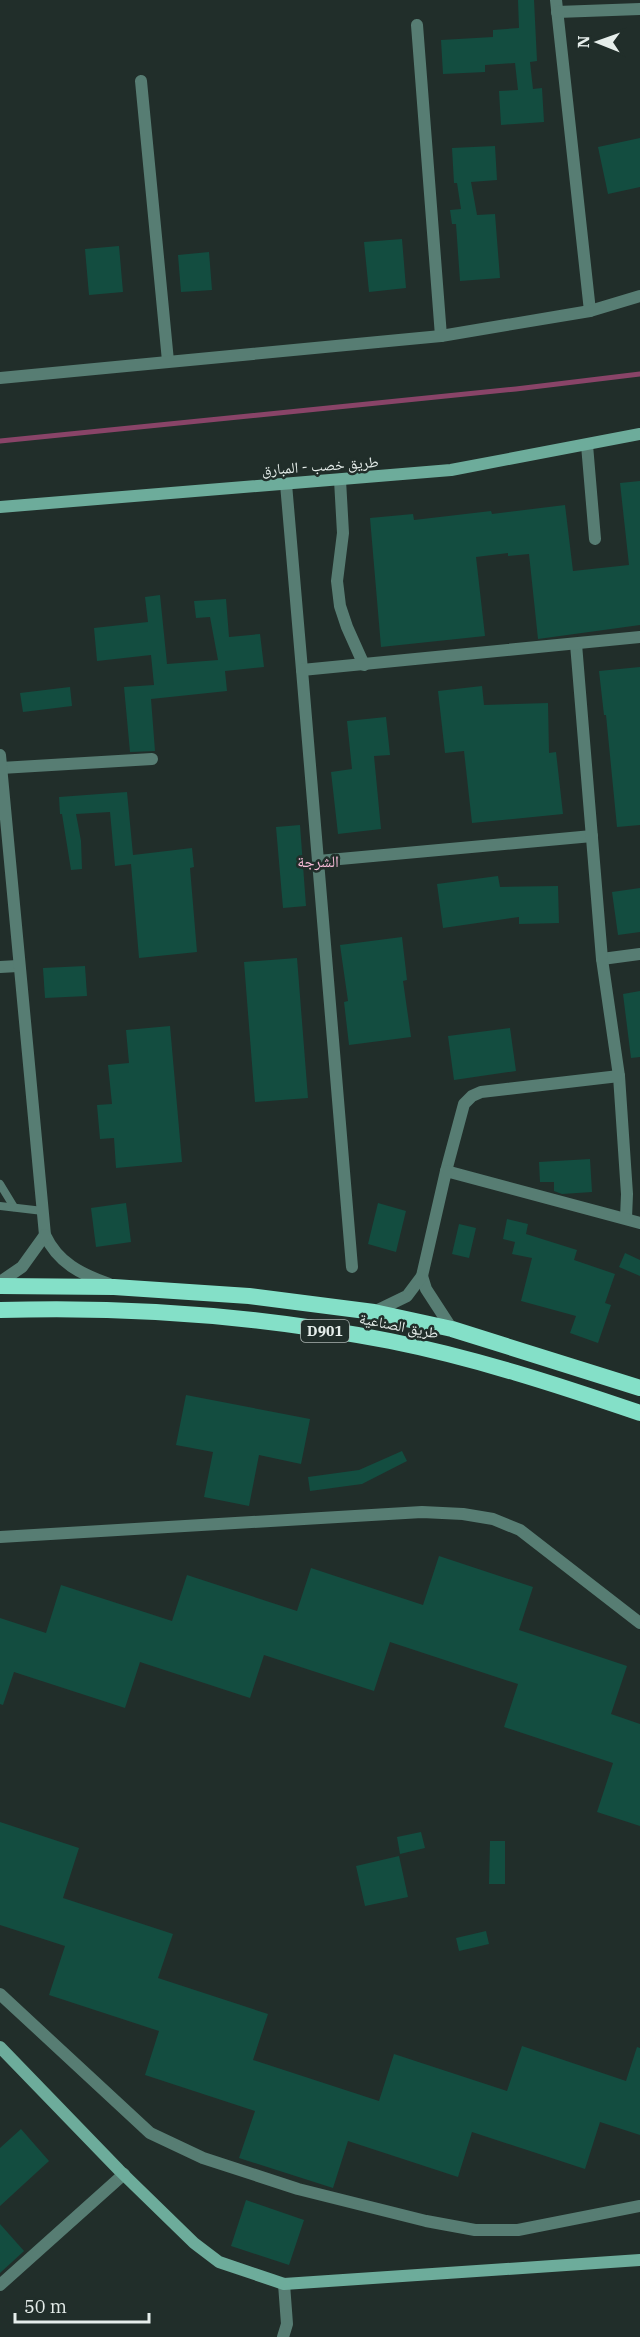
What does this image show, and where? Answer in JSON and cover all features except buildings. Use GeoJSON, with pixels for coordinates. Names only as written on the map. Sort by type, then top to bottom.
{"type":"FeatureCollection","features":[{"type":"Feature","properties":{"kind":"highway","name":"طريق الصناعية"},"geometry":{"type":"LineString","coordinates":[[0,1286],[114,1287],[249,1296],[374,1312],[452,1329],[640,1388]]}},
{"type":"Feature","properties":{"kind":"highway","name":"طريق الصناعية"},"geometry":{"type":"LineString","coordinates":[[0,1310],[47,1308],[124,1310],[248,1318],[390,1341],[518,1372],[640,1413]]}},
{"type":"Feature","properties":{"kind":"main road","name":"طريق خصب - المبارق"},"geometry":{"type":"LineString","coordinates":[[0,507],[451,470],[640,434]]}},
{"type":"Feature","properties":{"kind":"main road"},"geometry":{"type":"LineString","coordinates":[[0,2047],[194,2243],[219,2262],[284,2284],[640,2260]]}},
{"type":"Feature","properties":{"kind":"street"},"geometry":{"type":"LineString","coordinates":[[590,311],[557,6],[640,9]]}},
{"type":"Feature","properties":{"kind":"street"},"geometry":{"type":"LineString","coordinates":[[417,25],[441,336]]}},
{"type":"Feature","properties":{"kind":"street"},"geometry":{"type":"LineString","coordinates":[[141,81],[168,361]]}},
{"type":"Feature","properties":{"kind":"street"},"geometry":{"type":"LineString","coordinates":[[0,378],[441,336],[590,311],[640,296]]}},
{"type":"Feature","properties":{"kind":"street"},"geometry":{"type":"LineString","coordinates":[[587,445],[595,539]]}},
{"type":"Feature","properties":{"kind":"street"},"geometry":{"type":"LineString","coordinates":[[340,480],[343,533],[337,581],[340,606],[364,665]]}},
{"type":"Feature","properties":{"kind":"street"},"geometry":{"type":"LineString","coordinates":[[286,484],[352,1267]]}},
{"type":"Feature","properties":{"kind":"street"},"geometry":{"type":"LineString","coordinates":[[302,670],[640,637]]}},
{"type":"Feature","properties":{"kind":"street"},"geometry":{"type":"LineString","coordinates":[[576,644],[602,959],[619,1076],[627,1194],[626,1218]]}},
{"type":"Feature","properties":{"kind":"street"},"geometry":{"type":"LineString","coordinates":[[114,1287],[91,1278],[62,1260],[51,1249],[45,1235],[0,761],[152,759]]}},
{"type":"Feature","properties":{"kind":"street"},"geometry":{"type":"LineString","coordinates":[[318,861],[592,836]]}},
{"type":"Feature","properties":{"kind":"street"},"geometry":{"type":"LineString","coordinates":[[602,959],[640,954]]}},
{"type":"Feature","properties":{"kind":"street"},"geometry":{"type":"LineString","coordinates":[[0,967],[18,966]]}},
{"type":"Feature","properties":{"kind":"street"},"geometry":{"type":"LineString","coordinates":[[374,1312],[407,1296],[422,1276],[464,1104],[472,1096],[481,1092],[619,1076]]}},
{"type":"Feature","properties":{"kind":"street"},"geometry":{"type":"LineString","coordinates":[[446,1171],[640,1223]]}},
{"type":"Feature","properties":{"kind":"street"},"geometry":{"type":"LineString","coordinates":[[0,1282],[22,1267],[45,1235]]}},
{"type":"Feature","properties":{"kind":"street"},"geometry":{"type":"LineString","coordinates":[[422,1276],[426,1289],[452,1329]]}},
{"type":"Feature","properties":{"kind":"street"},"geometry":{"type":"LineString","coordinates":[[0,1537],[422,1512],[463,1514],[493,1519],[520,1530],[640,1623]]}},
{"type":"Feature","properties":{"kind":"street"},"geometry":{"type":"LineString","coordinates":[[0,1994],[150,2133],[203,2158],[298,2190],[426,2221],[475,2230],[518,2230],[640,2206]]}},
{"type":"Feature","properties":{"kind":"street"},"geometry":{"type":"LineString","coordinates":[[0,2285],[124,2174]]}},
{"type":"Feature","properties":{"kind":"street"},"geometry":{"type":"LineString","coordinates":[[283,2337],[287,2324],[284,2284]]}},
{"type":"Feature","properties":{"kind":"lane"},"geometry":{"type":"LineString","coordinates":[[1,1186],[14,1207]]}},
{"type":"Feature","properties":{"kind":"lane"},"geometry":{"type":"LineString","coordinates":[[0,1206],[43,1210]]}},
{"type":"Feature","properties":{"kind":"waterway"},"geometry":{"type":"LineString","coordinates":[[0,441],[516,389],[640,374]]}},
{"type":"Feature","properties":{"kind":"district","name":"الشرجة"},"geometry":{"type":"Point","coordinates":[318,861]}}]}
